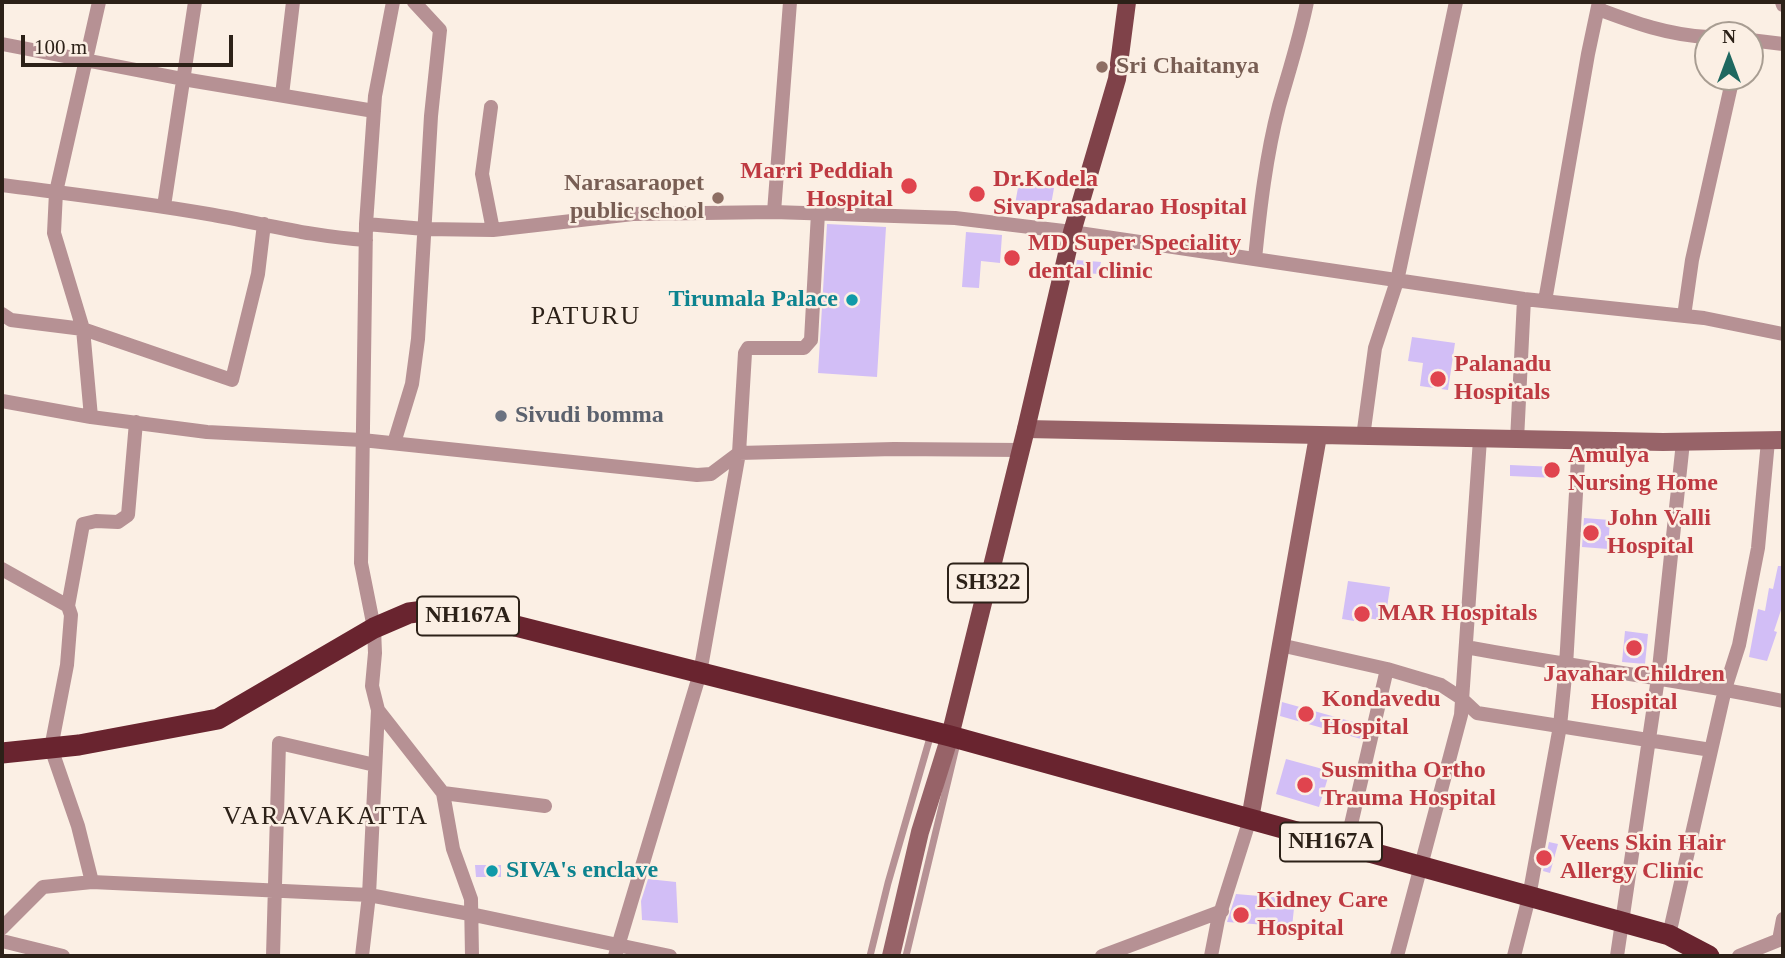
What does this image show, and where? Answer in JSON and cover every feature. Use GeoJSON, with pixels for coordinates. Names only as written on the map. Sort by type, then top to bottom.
{"type":"FeatureCollection","features":[{"type":"Feature","properties":{"kind":"highway","name":"NH167A"},"geometry":{"type":"LineString","coordinates":[[2,754],[218,719],[374,628],[409,613],[439,610],[496,621],[947,736],[1669,935],[1709,956]]}},
{"type":"Feature","properties":{"kind":"main road","name":"SH322"},"geometry":{"type":"LineString","coordinates":[[947,736],[1026,429],[1072,232],[1117,79],[1127,2]]}},
{"type":"Feature","properties":{"kind":"main road"},"geometry":{"type":"LineString","coordinates":[[1026,429],[1579,441],[1776,440]]}},
{"type":"Feature","properties":{"kind":"main road"},"geometry":{"type":"LineString","coordinates":[[1250,819],[1318,436]]}},
{"type":"Feature","properties":{"kind":"main road"},"geometry":{"type":"LineString","coordinates":[[891,956],[920,832],[947,736]]}},
{"type":"Feature","properties":{"kind":"street"},"geometry":{"type":"LineString","coordinates":[[91,417],[83,329],[54,233],[56,192],[99,2]]}},
{"type":"Feature","properties":{"kind":"street"},"geometry":{"type":"LineString","coordinates":[[164,206],[195,2]]}},
{"type":"Feature","properties":{"kind":"street"},"geometry":{"type":"LineString","coordinates":[[282,95],[293,2]]}},
{"type":"Feature","properties":{"kind":"street"},"geometry":{"type":"LineString","coordinates":[[362,956],[369,895],[378,710],[372,686],[374,628],[361,563],[366,225],[374,111],[393,2]]}},
{"type":"Feature","properties":{"kind":"street"},"geometry":{"type":"LineString","coordinates":[[394,443],[412,384],[415,361],[431,116],[440,30],[414,2]]}},
{"type":"Feature","properties":{"kind":"street"},"geometry":{"type":"LineString","coordinates":[[775,212],[790,2]]}},
{"type":"Feature","properties":{"kind":"street"},"geometry":{"type":"LineString","coordinates":[[1255,259],[1266,170],[1279,106],[1300,38],[1307,2]]}},
{"type":"Feature","properties":{"kind":"street"},"geometry":{"type":"LineString","coordinates":[[1363,437],[1375,348],[1397,281],[1455,2]]}},
{"type":"Feature","properties":{"kind":"street"},"geometry":{"type":"LineString","coordinates":[[1545,301],[1599,5],[1648,29],[1694,36]]}},
{"type":"Feature","properties":{"kind":"street"},"geometry":{"type":"LineString","coordinates":[[1764,42],[1783,44]]}},
{"type":"Feature","properties":{"kind":"street"},"geometry":{"type":"LineString","coordinates":[[2,44],[183,79],[374,111]]}},
{"type":"Feature","properties":{"kind":"street"},"geometry":{"type":"LineString","coordinates":[[1685,316],[1695,247],[1729,91]]}},
{"type":"Feature","properties":{"kind":"street"},"geometry":{"type":"LineString","coordinates":[[491,107],[482,174],[493,230]]}},
{"type":"Feature","properties":{"kind":"street"},"geometry":{"type":"LineString","coordinates":[[2,185],[164,206],[264,223],[325,238],[366,240]]}},
{"type":"Feature","properties":{"kind":"street"},"geometry":{"type":"LineString","coordinates":[[366,225],[493,230],[633,214],[775,212],[955,218],[1072,232],[1524,299],[1685,316],[1783,334]]}},
{"type":"Feature","properties":{"kind":"street"},"geometry":{"type":"LineString","coordinates":[[617,951],[700,673],[739,453],[745,353],[748,348],[803,348],[811,340],[818,213]]}},
{"type":"Feature","properties":{"kind":"street"},"geometry":{"type":"LineString","coordinates":[[2,314],[11,320],[83,329],[232,380],[258,274],[264,223]]}},
{"type":"Feature","properties":{"kind":"street"},"geometry":{"type":"LineString","coordinates":[[1517,440],[1524,299]]}},
{"type":"Feature","properties":{"kind":"street"},"geometry":{"type":"LineString","coordinates":[[2,401],[91,417],[207,432],[362,440],[697,475],[711,474],[739,453],[894,449],[1020,450]]}},
{"type":"Feature","properties":{"kind":"street"},"geometry":{"type":"LineString","coordinates":[[93,882],[78,827],[51,748],[67,665],[71,615],[68,606],[83,524],[96,521],[118,522],[128,515],[136,422]]}},
{"type":"Feature","properties":{"kind":"street"},"geometry":{"type":"LineString","coordinates":[[1397,956],[1461,715],[1480,439]]}},
{"type":"Feature","properties":{"kind":"street"},"geometry":{"type":"LineString","coordinates":[[1669,935],[1725,689],[1739,645],[1776,440]]}},
{"type":"Feature","properties":{"kind":"street"},"geometry":{"type":"LineString","coordinates":[[1514,956],[1530,897],[1560,726],[1579,441]]}},
{"type":"Feature","properties":{"kind":"street"},"geometry":{"type":"LineString","coordinates":[[1618,956],[1658,678],[1683,442]]}},
{"type":"Feature","properties":{"kind":"street"},"geometry":{"type":"LineString","coordinates":[[2,569],[68,606]]}},
{"type":"Feature","properties":{"kind":"street"},"geometry":{"type":"LineString","coordinates":[[1280,645],[1387,669],[1441,685],[1477,713],[1711,750]]}},
{"type":"Feature","properties":{"kind":"street"},"geometry":{"type":"LineString","coordinates":[[1466,648],[1566,666],[1725,689],[1783,701]]}},
{"type":"Feature","properties":{"kind":"street"},"geometry":{"type":"LineString","coordinates":[[1346,846],[1387,669]]}},
{"type":"Feature","properties":{"kind":"street"},"geometry":{"type":"LineString","coordinates":[[378,710],[443,793],[453,849],[471,899],[472,956]]}},
{"type":"Feature","properties":{"kind":"street"},"geometry":{"type":"LineString","coordinates":[[273,956],[279,743],[375,765]]}},
{"type":"Feature","properties":{"kind":"street"},"geometry":{"type":"LineString","coordinates":[[443,793],[545,806]]}},
{"type":"Feature","properties":{"kind":"street"},"geometry":{"type":"LineString","coordinates":[[1211,956],[1250,819]]}},
{"type":"Feature","properties":{"kind":"street"},"geometry":{"type":"LineString","coordinates":[[2,928],[43,887],[93,882],[369,895],[470,914],[617,951],[670,956]]}},
{"type":"Feature","properties":{"kind":"street"},"geometry":{"type":"LineString","coordinates":[[1102,956],[1222,911]]}},
{"type":"Feature","properties":{"kind":"street"},"geometry":{"type":"LineString","coordinates":[[1740,956],[1779,940],[1783,919]]}},
{"type":"Feature","properties":{"kind":"street"},"geometry":{"type":"LineString","coordinates":[[2,942],[62,956]]}},
{"type":"Feature","properties":{"kind":"lane"},"geometry":{"type":"LineString","coordinates":[[870,956],[888,883],[947,736]]}},
{"type":"Feature","properties":{"kind":"lane"},"geometry":{"type":"LineString","coordinates":[[906,956],[947,736]]}},
{"type":"Feature","properties":{"kind":"building"},"geometry":{"type":"Polygon","coordinates":[[[1019,182],[1054,188],[1049,216],[1014,210],[1019,182]]]}},
{"type":"Feature","properties":{"kind":"building","name":"Tirumala Palace"},"geometry":{"type":"Polygon","coordinates":[[[827,224],[886,227],[877,377],[818,373],[827,224]]]}},
{"type":"Feature","properties":{"kind":"building"},"geometry":{"type":"Polygon","coordinates":[[[966,232],[1002,235],[1000,263],[981,261],[979,288],[962,287],[966,232]]]}},
{"type":"Feature","properties":{"kind":"building"},"geometry":{"type":"Polygon","coordinates":[[[1077,260],[1101,262],[1098,274],[1075,272],[1077,260]]]}},
{"type":"Feature","properties":{"kind":"building"},"geometry":{"type":"Polygon","coordinates":[[[1412,337],[1455,343],[1448,390],[1420,386],[1423,363],[1408,361],[1412,337]]]}},
{"type":"Feature","properties":{"kind":"building"},"geometry":{"type":"Polygon","coordinates":[[[1510,465],[1556,467],[1556,478],[1510,476],[1510,465]]]}},
{"type":"Feature","properties":{"kind":"building"},"geometry":{"type":"Polygon","coordinates":[[[1584,518],[1610,520],[1608,549],[1582,547],[1584,518]]]}},
{"type":"Feature","properties":{"kind":"building"},"geometry":{"type":"Polygon","coordinates":[[[1778,566],[1783,566],[1783,604],[1767,661],[1749,657],[1758,609],[1765,611],[1769,588],[1773,589],[1778,566]]]}},
{"type":"Feature","properties":{"kind":"building"},"geometry":{"type":"Polygon","coordinates":[[[1348,581],[1390,587],[1385,621],[1355,616],[1354,621],[1342,619],[1348,581]]]}},
{"type":"Feature","properties":{"kind":"building"},"geometry":{"type":"Polygon","coordinates":[[[1625,631],[1648,634],[1645,664],[1622,662],[1625,631]]]}},
{"type":"Feature","properties":{"kind":"building"},"geometry":{"type":"Polygon","coordinates":[[[1282,702],[1364,725],[1361,739],[1280,716],[1282,702]]]}},
{"type":"Feature","properties":{"kind":"building"},"geometry":{"type":"Polygon","coordinates":[[[1286,759],[1330,771],[1319,807],[1276,794],[1286,759]]]}},
{"type":"Feature","properties":{"kind":"building"},"geometry":{"type":"Polygon","coordinates":[[[1549,842],[1558,844],[1550,873],[1543,871],[1549,842]]]}},
{"type":"Feature","properties":{"kind":"building","name":"SIVA's enclave"},"geometry":{"type":"Polygon","coordinates":[[[475,865],[501,865],[501,877],[476,877],[475,865]]]}},
{"type":"Feature","properties":{"kind":"building"},"geometry":{"type":"Polygon","coordinates":[[[648,879],[676,882],[678,923],[642,920],[641,901],[648,879]]]}},
{"type":"Feature","properties":{"kind":"building"},"geometry":{"type":"Polygon","coordinates":[[[1236,894],[1295,899],[1292,927],[1227,922],[1236,894]]]}},
{"type":"Feature","properties":{"kind":"place","name":"Sri Chaitanya"},"geometry":{"type":"Point","coordinates":[1102,67]}},
{"type":"Feature","properties":{"kind":"place","name":"Marri Peddiah Hospital"},"geometry":{"type":"Point","coordinates":[909,186]}},
{"type":"Feature","properties":{"kind":"place","name":"Dr.Kodela Sivaprasadarao Hospital"},"geometry":{"type":"Point","coordinates":[977,194]}},
{"type":"Feature","properties":{"kind":"place","name":"Narasaraopet public school"},"geometry":{"type":"Point","coordinates":[718,198]}},
{"type":"Feature","properties":{"kind":"place","name":"MD Super Speciality dental clinic"},"geometry":{"type":"Point","coordinates":[1012,258]}},
{"type":"Feature","properties":{"kind":"place","name":"Tirumala Palace"},"geometry":{"type":"Point","coordinates":[852,300]}},
{"type":"Feature","properties":{"kind":"place","name":"Palanadu Hospitals"},"geometry":{"type":"Point","coordinates":[1438,379]}},
{"type":"Feature","properties":{"kind":"place","name":"Sivudi bomma"},"geometry":{"type":"Point","coordinates":[501,416]}},
{"type":"Feature","properties":{"kind":"place","name":"Amulya Nursing Home"},"geometry":{"type":"Point","coordinates":[1552,470]}},
{"type":"Feature","properties":{"kind":"place","name":"John Valli Hospital"},"geometry":{"type":"Point","coordinates":[1591,533]}},
{"type":"Feature","properties":{"kind":"place","name":"MAR Hospitals"},"geometry":{"type":"Point","coordinates":[1362,614]}},
{"type":"Feature","properties":{"kind":"place","name":"Javahar Children Hospital"},"geometry":{"type":"Point","coordinates":[1634,648]}},
{"type":"Feature","properties":{"kind":"place","name":"Kondavedu Hospital"},"geometry":{"type":"Point","coordinates":[1306,714]}},
{"type":"Feature","properties":{"kind":"place","name":"Susmitha Ortho Trauma Hospital"},"geometry":{"type":"Point","coordinates":[1305,785]}},
{"type":"Feature","properties":{"kind":"place","name":"Veens Skin Hair Allergy Clinic"},"geometry":{"type":"Point","coordinates":[1544,858]}},
{"type":"Feature","properties":{"kind":"place","name":"SIVA's enclave"},"geometry":{"type":"Point","coordinates":[492,871]}},
{"type":"Feature","properties":{"kind":"place","name":"Kidney Care Hospital"},"geometry":{"type":"Point","coordinates":[1241,915]}},
{"type":"Feature","properties":{"kind":"district","name":"PATURU"},"geometry":{"type":"Point","coordinates":[586,317]}},
{"type":"Feature","properties":{"kind":"district","name":"VARAVAKATTA"},"geometry":{"type":"Point","coordinates":[326,817]}}]}
